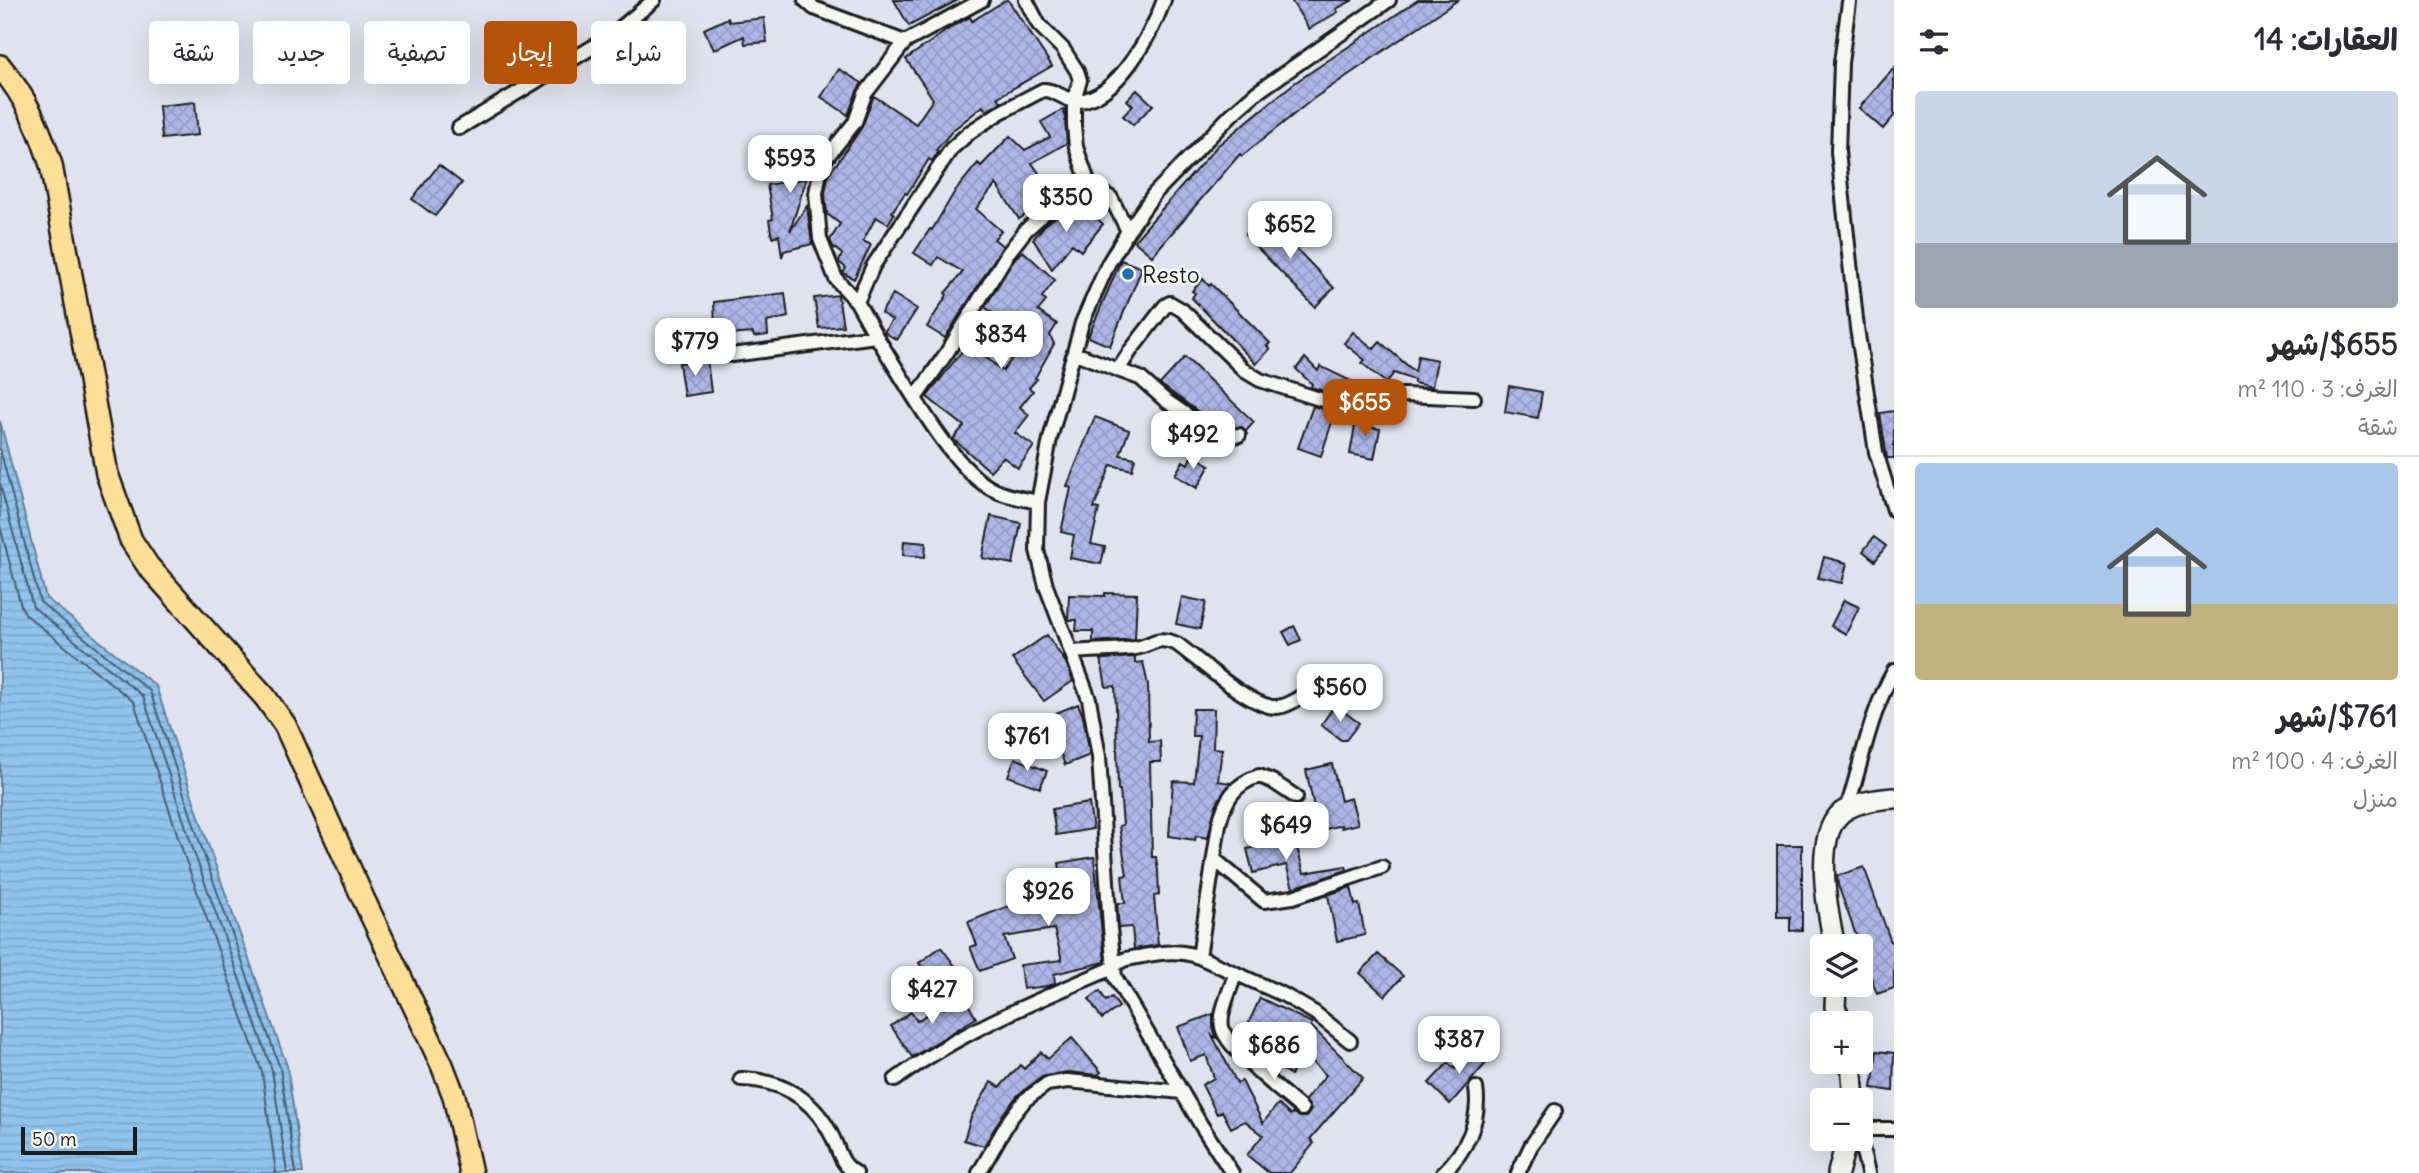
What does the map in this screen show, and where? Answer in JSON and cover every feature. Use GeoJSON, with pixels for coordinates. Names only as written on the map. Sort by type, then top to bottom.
{"type":"FeatureCollection","features":[{"type":"Feature","properties":{"kind":"main road"},"geometry":{"type":"LineString","coordinates":[[0,66],[26,101],[40,128],[51,165],[107,474],[131,540],[148,566],[244,672],[285,725],[442,1065],[454,1096],[471,1173]]}},
{"type":"Feature","properties":{"kind":"main road"},"geometry":{"type":"LineString","coordinates":[[1833,934],[1824,883],[1827,835],[1836,819],[1847,808],[1894,798]]}},
{"type":"Feature","properties":{"kind":"main road"},"geometry":{"type":"LineString","coordinates":[[1838,1173],[1844,1151]]}},
{"type":"Feature","properties":{"kind":"street"},"geometry":{"type":"LineString","coordinates":[[459,128],[611,36],[654,0]]}},
{"type":"Feature","properties":{"kind":"street"},"geometry":{"type":"LineString","coordinates":[[805,0],[814,8],[905,42]]}},
{"type":"Feature","properties":{"kind":"street"},"geometry":{"type":"LineString","coordinates":[[982,0],[905,42],[865,94],[855,122],[826,159],[817,185],[816,211],[820,239],[836,279],[857,302],[944,441],[976,479],[1004,494],[1038,502]]}},
{"type":"Feature","properties":{"kind":"street"},"geometry":{"type":"LineString","coordinates":[[1026,0],[1039,25],[1063,49],[1077,71],[1080,80],[1074,102],[1076,148],[1089,185],[1111,198],[1128,231]]}},
{"type":"Feature","properties":{"kind":"street"},"geometry":{"type":"LineString","coordinates":[[857,302],[873,265],[951,149],[970,132],[999,113],[1044,89],[1050,89],[1074,102],[1094,98],[1134,58],[1152,29],[1164,0]]}},
{"type":"Feature","properties":{"kind":"street"},"geometry":{"type":"LineString","coordinates":[[1232,1173],[1115,977],[1099,757],[1089,699],[1073,652],[1063,635],[1037,550],[1038,502],[1050,439],[1082,323],[1108,264],[1128,231],[1154,194],[1232,114],[1256,93],[1389,0]]}},
{"type":"Feature","properties":{"kind":"street"},"geometry":{"type":"LineString","coordinates":[[1846,1],[1838,152],[1857,328],[1876,452],[1894,510]]}},
{"type":"Feature","properties":{"kind":"street"},"geometry":{"type":"LineString","coordinates":[[916,397],[946,355],[1008,253],[1026,230],[1051,208],[1089,185]]}},
{"type":"Feature","properties":{"kind":"street"},"geometry":{"type":"LineString","coordinates":[[1118,370],[1131,349],[1170,303],[1182,310],[1252,376],[1357,411],[1374,409],[1396,396],[1404,395],[1474,398]]}},
{"type":"Feature","properties":{"kind":"street"},"geometry":{"type":"LineString","coordinates":[[732,355],[876,336]]}},
{"type":"Feature","properties":{"kind":"street"},"geometry":{"type":"LineString","coordinates":[[1075,353],[1140,378],[1165,400],[1214,434],[1226,437],[1238,435]]}},
{"type":"Feature","properties":{"kind":"street"},"geometry":{"type":"LineString","coordinates":[[1073,652],[1138,648],[1156,640],[1166,639],[1177,644],[1246,695],[1273,707],[1281,706],[1306,693]]}},
{"type":"Feature","properties":{"kind":"street"},"geometry":{"type":"LineString","coordinates":[[1847,808],[1882,692],[1894,671]]}},
{"type":"Feature","properties":{"kind":"street"},"geometry":{"type":"LineString","coordinates":[[1199,957],[1224,803],[1242,783],[1259,776],[1296,797]]}},
{"type":"Feature","properties":{"kind":"street"},"geometry":{"type":"LineString","coordinates":[[1214,859],[1264,901],[1293,897],[1382,867]]}},
{"type":"Feature","properties":{"kind":"street"},"geometry":{"type":"LineString","coordinates":[[895,1080],[920,1061],[979,1028],[1113,968],[1122,958],[1154,953],[1183,951],[1284,995],[1315,1013],[1350,1041]]}},
{"type":"Feature","properties":{"kind":"street"},"geometry":{"type":"LineString","coordinates":[[1235,974],[1222,1017],[1222,1028],[1236,1049],[1302,1109]]}},
{"type":"Feature","properties":{"kind":"street"},"geometry":{"type":"LineString","coordinates":[[741,1079],[778,1083],[810,1104],[823,1121],[843,1163],[856,1173]]}},
{"type":"Feature","properties":{"kind":"street"},"geometry":{"type":"LineString","coordinates":[[979,1173],[1010,1119],[1025,1100],[1047,1084],[1068,1081],[1182,1092]]}},
{"type":"Feature","properties":{"kind":"street"},"geometry":{"type":"LineString","coordinates":[[1443,1173],[1453,1163],[1472,1133],[1479,1104],[1476,1088]]}},
{"type":"Feature","properties":{"kind":"street"},"geometry":{"type":"LineString","coordinates":[[1518,1173],[1531,1146],[1555,1111]]}},
{"type":"Feature","properties":{"kind":"street"},"geometry":{"type":"LineString","coordinates":[[1873,1129],[1894,1129]]}},
{"type":"Feature","properties":{"kind":"street"},"geometry":{"type":"LineString","coordinates":[[1863,1151],[1868,1173]]}},
{"type":"Feature","properties":{"kind":"water"},"geometry":{"type":"Polygon","coordinates":[[[0,421],[46,598],[156,686],[210,850],[287,1066],[303,1173],[0,1173],[0,421]]]}},
{"type":"Feature","properties":{"kind":"building"},"geometry":{"type":"Polygon","coordinates":[[[894,0],[958,0],[909,26],[894,0]]]}},
{"type":"Feature","properties":{"kind":"building"},"geometry":{"type":"Polygon","coordinates":[[[1006,0],[1052,66],[998,97],[1001,102],[986,111],[983,106],[953,130],[936,150],[938,152],[932,161],[929,159],[907,194],[905,193],[892,212],[894,214],[888,224],[876,217],[863,241],[871,245],[854,279],[843,273],[846,268],[839,262],[842,254],[833,247],[830,240],[840,224],[827,214],[825,193],[828,176],[862,127],[874,96],[916,124],[933,99],[906,59],[953,26],[970,17],[972,21],[1006,0]]]}},
{"type":"Feature","properties":{"kind":"building"},"geometry":{"type":"Polygon","coordinates":[[[1291,0],[1353,0],[1309,29],[1291,0]]]}},
{"type":"Feature","properties":{"kind":"building"},"geometry":{"type":"Polygon","coordinates":[[[1418,0],[1458,0],[1313,99],[1242,156],[1240,154],[1152,256],[1134,241],[1217,146],[1293,84],[1418,0]]]}},
{"type":"Feature","properties":{"kind":"building"},"geometry":{"type":"Polygon","coordinates":[[[728,18],[729,22],[764,18],[767,42],[745,44],[744,36],[714,50],[704,29],[728,18]]]}},
{"type":"Feature","properties":{"kind":"building"},"geometry":{"type":"Polygon","coordinates":[[[1894,68],[1894,116],[1883,129],[1859,108],[1894,68]]]}},
{"type":"Feature","properties":{"kind":"building"},"geometry":{"type":"Polygon","coordinates":[[[839,69],[862,83],[848,115],[821,97],[839,69]]]}},
{"type":"Feature","properties":{"kind":"building"},"geometry":{"type":"Polygon","coordinates":[[[1137,90],[1153,105],[1133,125],[1123,116],[1133,106],[1127,100],[1137,90]]]}},
{"type":"Feature","properties":{"kind":"building"},"geometry":{"type":"Polygon","coordinates":[[[195,102],[198,135],[162,139],[159,106],[195,102]]]}},
{"type":"Feature","properties":{"kind":"building"},"geometry":{"type":"Polygon","coordinates":[[[1064,109],[1067,143],[1032,163],[1054,195],[1019,219],[996,184],[976,209],[1001,231],[994,239],[1003,246],[945,338],[927,327],[947,295],[945,293],[963,272],[938,257],[933,265],[914,253],[930,229],[932,230],[955,191],[978,163],[981,166],[1010,136],[1025,150],[1050,137],[1041,122],[1064,109]]]}},
{"type":"Feature","properties":{"kind":"building"},"geometry":{"type":"Polygon","coordinates":[[[780,137],[816,148],[807,178],[771,167],[780,137]]]}},
{"type":"Feature","properties":{"kind":"building"},"geometry":{"type":"Polygon","coordinates":[[[439,165],[462,183],[435,216],[412,199],[439,165]]]}},
{"type":"Feature","properties":{"kind":"building"},"geometry":{"type":"Polygon","coordinates":[[[807,178],[790,231],[807,206],[812,244],[784,251],[782,257],[779,235],[772,237],[769,220],[773,219],[767,185],[807,178]]]}},
{"type":"Feature","properties":{"kind":"building"},"geometry":{"type":"Polygon","coordinates":[[[1064,210],[1089,211],[1103,224],[1081,251],[1072,244],[1052,269],[1033,239],[1064,210]]]}},
{"type":"Feature","properties":{"kind":"building"},"geometry":{"type":"Polygon","coordinates":[[[1265,216],[1334,288],[1315,307],[1245,235],[1265,216]]]}},
{"type":"Feature","properties":{"kind":"building"},"geometry":{"type":"Polygon","coordinates":[[[1023,251],[1055,280],[1042,297],[1046,301],[1038,311],[1057,324],[1050,335],[1054,344],[1035,378],[1037,379],[1029,388],[1033,391],[1020,407],[1029,415],[1015,433],[1034,446],[1018,468],[1003,457],[990,471],[953,439],[964,426],[927,397],[968,343],[1003,371],[1017,351],[1013,348],[1020,335],[985,307],[1015,258],[1023,251]]]}},
{"type":"Feature","properties":{"kind":"building"},"geometry":{"type":"Polygon","coordinates":[[[1121,260],[1142,268],[1110,346],[1088,337],[1121,260]]]}},
{"type":"Feature","properties":{"kind":"building"},"geometry":{"type":"Polygon","coordinates":[[[1203,279],[1270,343],[1267,346],[1270,349],[1256,364],[1192,298],[1195,293],[1192,291],[1203,279]]]}},
{"type":"Feature","properties":{"kind":"building"},"geometry":{"type":"Polygon","coordinates":[[[785,293],[788,317],[767,322],[768,335],[727,335],[715,326],[714,302],[785,293]]]}},
{"type":"Feature","properties":{"kind":"building"},"geometry":{"type":"Polygon","coordinates":[[[893,294],[917,309],[897,340],[884,332],[892,320],[881,313],[893,294]]]}},
{"type":"Feature","properties":{"kind":"building"},"geometry":{"type":"Polygon","coordinates":[[[838,295],[843,326],[819,328],[814,298],[838,295]]]}},
{"type":"Feature","properties":{"kind":"building"},"geometry":{"type":"Polygon","coordinates":[[[1353,332],[1374,349],[1380,342],[1415,372],[1418,356],[1437,360],[1432,387],[1414,383],[1414,380],[1394,373],[1386,383],[1362,363],[1365,360],[1344,343],[1353,332]]]}},
{"type":"Feature","properties":{"kind":"building"},"geometry":{"type":"Polygon","coordinates":[[[1185,357],[1254,422],[1246,431],[1242,427],[1218,426],[1160,384],[1185,357]]]}},
{"type":"Feature","properties":{"kind":"building"},"geometry":{"type":"Polygon","coordinates":[[[1305,358],[1318,371],[1320,366],[1380,395],[1370,401],[1358,402],[1311,387],[1312,384],[1296,369],[1305,358]]]}},
{"type":"Feature","properties":{"kind":"building"},"geometry":{"type":"Polygon","coordinates":[[[707,360],[711,392],[684,396],[679,363],[707,360]]]}},
{"type":"Feature","properties":{"kind":"building"},"geometry":{"type":"Polygon","coordinates":[[[1509,386],[1542,392],[1538,418],[1505,412],[1509,386]]]}},
{"type":"Feature","properties":{"kind":"building"},"geometry":{"type":"Polygon","coordinates":[[[1313,406],[1335,413],[1321,456],[1298,448],[1313,406]]]}},
{"type":"Feature","properties":{"kind":"building"},"geometry":{"type":"Polygon","coordinates":[[[1894,411],[1894,458],[1887,458],[1880,413],[1894,411]]]}},
{"type":"Feature","properties":{"kind":"building"},"geometry":{"type":"Polygon","coordinates":[[[1095,417],[1129,430],[1120,455],[1135,458],[1132,470],[1111,465],[1094,508],[1099,509],[1091,544],[1105,547],[1101,564],[1070,558],[1074,535],[1061,532],[1071,488],[1067,486],[1095,417]]]}},
{"type":"Feature","properties":{"kind":"building"},"geometry":{"type":"Polygon","coordinates":[[[1373,418],[1370,427],[1380,429],[1374,459],[1350,454],[1356,420],[1373,418]]]}},
{"type":"Feature","properties":{"kind":"building"},"geometry":{"type":"Polygon","coordinates":[[[1192,455],[1210,465],[1197,488],[1175,475],[1183,461],[1188,464],[1192,455]]]}},
{"type":"Feature","properties":{"kind":"building"},"geometry":{"type":"Polygon","coordinates":[[[991,516],[1021,523],[1013,564],[982,558],[991,516]]]}},
{"type":"Feature","properties":{"kind":"building"},"geometry":{"type":"Polygon","coordinates":[[[1874,537],[1886,546],[1875,561],[1863,551],[1874,537]]]}},
{"type":"Feature","properties":{"kind":"building"},"geometry":{"type":"Polygon","coordinates":[[[904,541],[926,543],[925,557],[903,555],[904,541]]]}},
{"type":"Feature","properties":{"kind":"building"},"geometry":{"type":"Polygon","coordinates":[[[1824,557],[1847,563],[1842,583],[1818,578],[1824,557]]]}},
{"type":"Feature","properties":{"kind":"building"},"geometry":{"type":"Polygon","coordinates":[[[1105,593],[1137,594],[1135,639],[1093,642],[1093,631],[1076,631],[1077,620],[1068,620],[1069,595],[1105,596],[1105,593]]]}},
{"type":"Feature","properties":{"kind":"building"},"geometry":{"type":"Polygon","coordinates":[[[1182,597],[1206,602],[1200,629],[1176,624],[1182,597]]]}},
{"type":"Feature","properties":{"kind":"building"},"geometry":{"type":"Polygon","coordinates":[[[1844,600],[1859,607],[1846,634],[1831,626],[1844,600]]]}},
{"type":"Feature","properties":{"kind":"building"},"geometry":{"type":"Polygon","coordinates":[[[1294,626],[1301,640],[1290,645],[1283,632],[1294,626]]]}},
{"type":"Feature","properties":{"kind":"building"},"geometry":{"type":"Polygon","coordinates":[[[1047,635],[1066,663],[1073,681],[1044,701],[1012,659],[1047,635]]]}},
{"type":"Feature","properties":{"kind":"building"},"geometry":{"type":"Polygon","coordinates":[[[1135,657],[1135,663],[1143,662],[1148,685],[1149,742],[1160,741],[1161,762],[1150,762],[1152,857],[1156,857],[1158,871],[1159,895],[1154,896],[1158,945],[1134,949],[1132,927],[1119,928],[1117,903],[1125,903],[1122,876],[1127,875],[1119,826],[1123,825],[1118,790],[1115,686],[1106,687],[1101,659],[1135,657]]]}},
{"type":"Feature","properties":{"kind":"building"},"geometry":{"type":"Polygon","coordinates":[[[1078,704],[1083,716],[1090,755],[1065,765],[1046,717],[1078,704]]]}},
{"type":"Feature","properties":{"kind":"building"},"geometry":{"type":"Polygon","coordinates":[[[1335,705],[1359,723],[1346,740],[1341,740],[1321,725],[1335,705]]]}},
{"type":"Feature","properties":{"kind":"building"},"geometry":{"type":"Polygon","coordinates":[[[1193,709],[1214,709],[1213,748],[1222,749],[1218,781],[1230,783],[1216,805],[1208,838],[1196,836],[1195,840],[1169,836],[1173,781],[1194,782],[1199,736],[1192,736],[1193,709]]]}},
{"type":"Feature","properties":{"kind":"building"},"geometry":{"type":"Polygon","coordinates":[[[1015,758],[1047,771],[1040,788],[1008,776],[1015,758]]]}},
{"type":"Feature","properties":{"kind":"building"},"geometry":{"type":"Polygon","coordinates":[[[1332,764],[1341,801],[1351,798],[1358,824],[1341,828],[1341,825],[1307,834],[1301,810],[1314,807],[1306,770],[1332,764]]]}},
{"type":"Feature","properties":{"kind":"building"},"geometry":{"type":"Polygon","coordinates":[[[1089,803],[1093,829],[1056,835],[1052,809],[1089,803]]]}},
{"type":"Feature","properties":{"kind":"building"},"geometry":{"type":"Polygon","coordinates":[[[1294,837],[1304,873],[1346,866],[1347,870],[1293,888],[1286,865],[1253,873],[1247,849],[1294,837]]]}},
{"type":"Feature","properties":{"kind":"building"},"geometry":{"type":"Polygon","coordinates":[[[1777,845],[1802,845],[1802,930],[1790,931],[1790,917],[1777,917],[1777,845]]]}},
{"type":"Feature","properties":{"kind":"building"},"geometry":{"type":"Polygon","coordinates":[[[1094,857],[1105,962],[1054,974],[1055,983],[1048,986],[1023,989],[1020,965],[1062,960],[1054,929],[1004,937],[1012,959],[980,971],[970,947],[977,945],[968,922],[1006,907],[1064,898],[1059,863],[1094,857]]]}},
{"type":"Feature","properties":{"kind":"building"},"geometry":{"type":"Polygon","coordinates":[[[1864,867],[1891,942],[1894,941],[1894,988],[1877,994],[1873,983],[1873,934],[1856,934],[1837,876],[1864,867]]]}},
{"type":"Feature","properties":{"kind":"building"},"geometry":{"type":"Polygon","coordinates":[[[1351,887],[1355,905],[1359,904],[1365,935],[1337,941],[1328,895],[1313,900],[1351,887]]]}},
{"type":"Feature","properties":{"kind":"building"},"geometry":{"type":"Polygon","coordinates":[[[941,947],[958,970],[936,987],[919,963],[941,947]]]}},
{"type":"Feature","properties":{"kind":"building"},"geometry":{"type":"Polygon","coordinates":[[[1378,954],[1403,976],[1385,996],[1360,973],[1378,954]]]}},
{"type":"Feature","properties":{"kind":"building"},"geometry":{"type":"Polygon","coordinates":[[[1100,991],[1106,1001],[1112,997],[1119,1007],[1102,1019],[1089,999],[1100,991]]]}},
{"type":"Feature","properties":{"kind":"building"},"geometry":{"type":"Polygon","coordinates":[[[964,997],[976,1018],[912,1057],[891,1026],[911,1012],[917,1021],[941,1005],[944,1009],[964,997]]]}},
{"type":"Feature","properties":{"kind":"building"},"geometry":{"type":"Polygon","coordinates":[[[1260,998],[1312,1023],[1311,1026],[1363,1078],[1310,1139],[1314,1143],[1290,1173],[1269,1173],[1247,1155],[1263,1135],[1245,1121],[1231,1128],[1222,1111],[1217,1114],[1202,1085],[1214,1078],[1206,1055],[1190,1061],[1178,1027],[1213,1014],[1213,1028],[1217,1038],[1212,1035],[1237,1083],[1242,1081],[1263,1123],[1278,1104],[1290,1115],[1293,1113],[1306,1117],[1311,1110],[1305,1100],[1326,1075],[1304,1054],[1291,1075],[1243,1044],[1254,1025],[1249,1022],[1260,998]]]}},
{"type":"Feature","properties":{"kind":"building"},"geometry":{"type":"Polygon","coordinates":[[[1072,1038],[1101,1072],[1098,1075],[1067,1072],[1042,1077],[1018,1095],[984,1146],[964,1140],[971,1117],[991,1082],[1000,1087],[1020,1065],[1024,1069],[1041,1052],[1048,1059],[1072,1038]]]}},
{"type":"Feature","properties":{"kind":"building"},"geometry":{"type":"Polygon","coordinates":[[[1476,1047],[1489,1060],[1450,1104],[1429,1083],[1448,1063],[1455,1069],[1476,1047]]]}},
{"type":"Feature","properties":{"kind":"building"},"geometry":{"type":"Polygon","coordinates":[[[1877,1051],[1894,1053],[1893,1091],[1872,1088],[1877,1051]]]}},
{"type":"Feature","properties":{"kind":"place","name":"Resto"},"geometry":{"type":"Point","coordinates":[1128,274]}}]}
